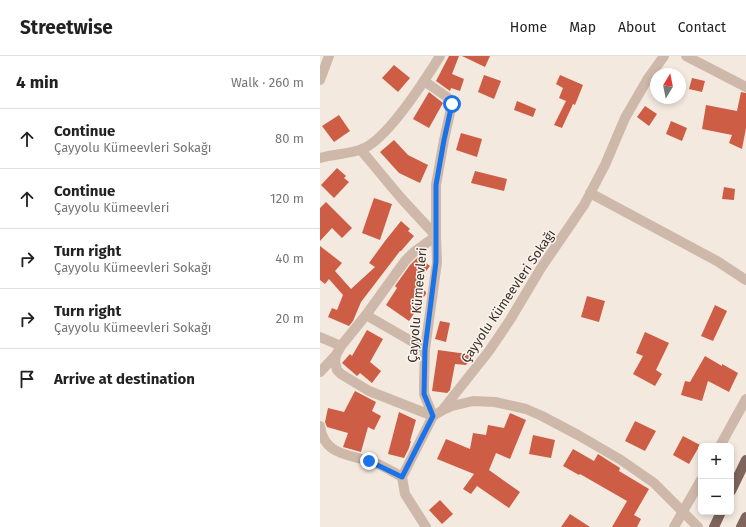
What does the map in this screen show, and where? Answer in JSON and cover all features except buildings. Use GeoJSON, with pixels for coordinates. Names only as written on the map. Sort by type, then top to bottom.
{"type":"FeatureCollection","features":[{"type":"Feature","properties":{"kind":"main road"},"geometry":{"type":"LineString","coordinates":[[734,485],[746,460]]}},
{"type":"Feature","properties":{"kind":"main road"},"geometry":{"type":"LineString","coordinates":[[714,527],[720,515]]}},
{"type":"Feature","properties":{"kind":"main road"},"geometry":{"type":"LineString","coordinates":[[741,527],[746,517]]}},
{"type":"Feature","properties":{"kind":"street"},"geometry":{"type":"LineString","coordinates":[[320,80],[329,56]]}},
{"type":"Feature","properties":{"kind":"street"},"geometry":{"type":"LineString","coordinates":[[320,158],[361,150],[380,138],[399,116],[440,56]]}},
{"type":"Feature","properties":{"kind":"street","name":"Çayyolu Kümeevleri Sokağı"},"geometry":{"type":"LineString","coordinates":[[443,410],[490,351],[541,268],[584,205],[605,165],[625,118],[643,87],[664,56]]}},
{"type":"Feature","properties":{"kind":"street"},"geometry":{"type":"LineString","coordinates":[[686,56],[746,87]]}},
{"type":"Feature","properties":{"kind":"street"},"geometry":{"type":"LineString","coordinates":[[320,372],[414,252],[436,236],[436,185],[452,104],[447,97],[424,81]]}},
{"type":"Feature","properties":{"kind":"street","name":"Çayyolu Kümeevleri"},"geometry":{"type":"LineString","coordinates":[[361,150],[401,198],[436,236],[435,279],[425,349],[424,394],[433,416]]}},
{"type":"Feature","properties":{"kind":"street"},"geometry":{"type":"LineString","coordinates":[[590,193],[717,261],[746,280]]}},
{"type":"Feature","properties":{"kind":"street"},"geometry":{"type":"LineString","coordinates":[[366,315],[425,349]]}},
{"type":"Feature","properties":{"kind":"street"},"geometry":{"type":"LineString","coordinates":[[320,338],[338,350]]}},
{"type":"Feature","properties":{"kind":"street"},"geometry":{"type":"LineString","coordinates":[[338,350],[335,362],[337,370],[347,378],[369,391],[433,416],[402,477],[405,494],[426,527]]}},
{"type":"Feature","properties":{"kind":"street"},"geometry":{"type":"LineString","coordinates":[[722,443],[746,399]]}},
{"type":"Feature","properties":{"kind":"street","name":"Çayyolu Kümeevleri Sokağı"},"geometry":{"type":"LineString","coordinates":[[433,416],[462,402],[483,401],[508,404],[532,412],[578,435],[640,472],[654,483],[698,527]]}},
{"type":"Feature","properties":{"kind":"street"},"geometry":{"type":"LineString","coordinates":[[320,426],[322,436],[331,448],[344,455],[379,464],[402,477]]}},
{"type":"Feature","properties":{"kind":"street"},"geometry":{"type":"LineString","coordinates":[[674,527],[698,485]]}},
{"type":"Feature","properties":{"kind":"route"},"geometry":{"type":"LineString","coordinates":[[369,461],[379,464],[402,477],[433,416],[424,394],[425,349],[435,279],[436,185],[452,104]]}}]}
